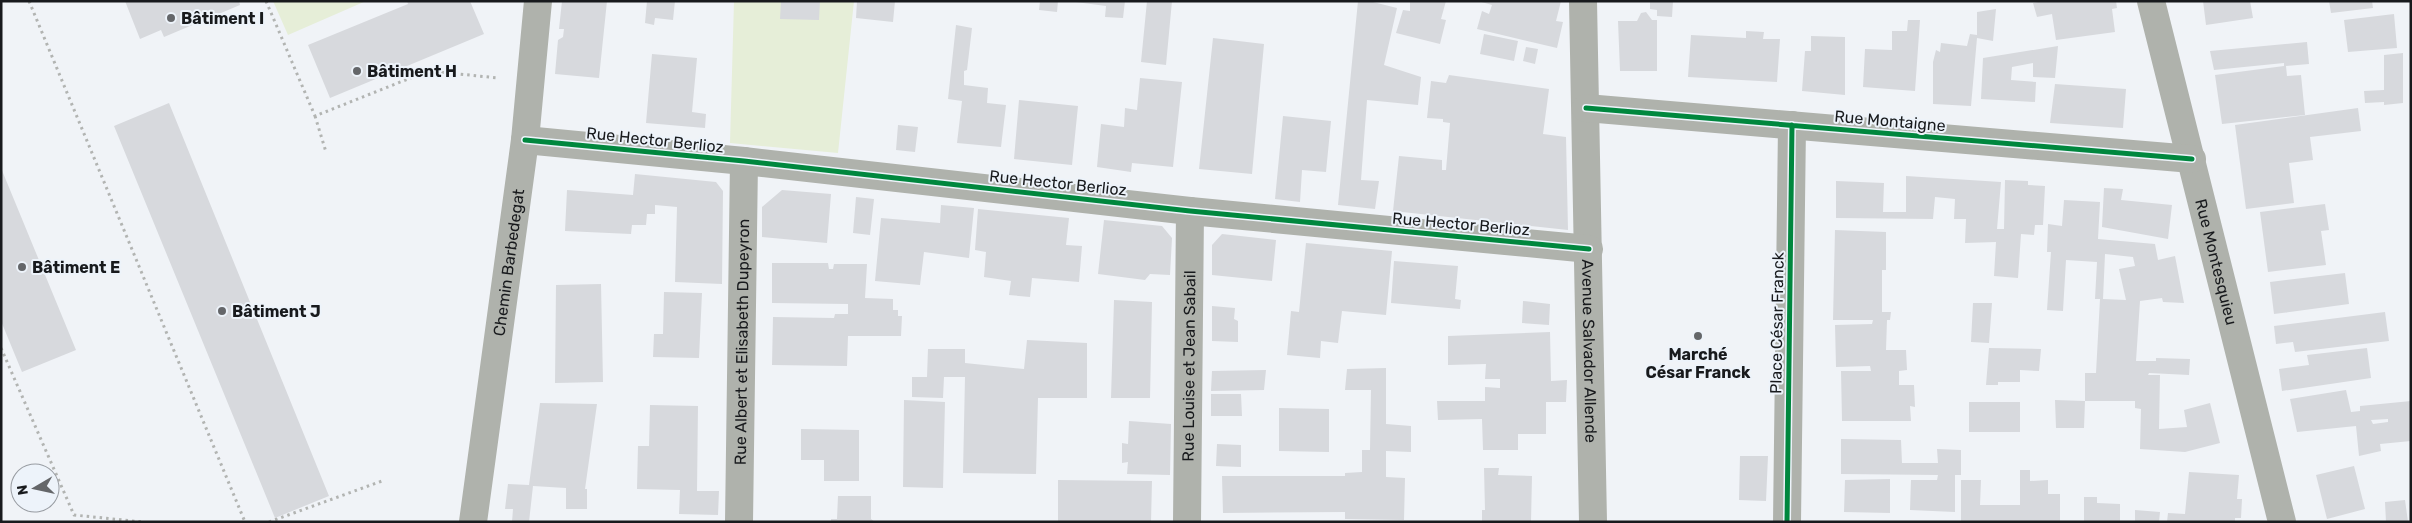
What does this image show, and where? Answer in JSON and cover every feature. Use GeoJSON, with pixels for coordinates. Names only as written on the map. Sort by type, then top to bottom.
{"type":"FeatureCollection","features":[{"type":"Feature","properties":{"kind":"street","name":"Chemin Barbedegat"},"geometry":{"type":"LineString","coordinates":[[473,522],[525,140],[538,1]]}},
{"type":"Feature","properties":{"kind":"street","name":"Avenue Salvador Allende"},"geometry":{"type":"LineString","coordinates":[[1583,1],[1593,522]]}},
{"type":"Feature","properties":{"kind":"street","name":"Rue Montesquieu"},"geometry":{"type":"LineString","coordinates":[[2151,1],[2282,522]]}},
{"type":"Feature","properties":{"kind":"street","name":"Rue Montaigne"},"geometry":{"type":"LineString","coordinates":[[1586,108],[2192,160]]}},
{"type":"Feature","properties":{"kind":"street","name":"Place César Franck"},"geometry":{"type":"LineString","coordinates":[[1787,522],[1792,125]]}},
{"type":"Feature","properties":{"kind":"street","name":"Rue Hector Berlioz"},"geometry":{"type":"LineString","coordinates":[[525,140],[1190,211],[1589,249]]}},
{"type":"Feature","properties":{"kind":"street","name":"Rue Albert et Elisabeth Dupeyron"},"geometry":{"type":"LineString","coordinates":[[740,522],[744,162]]}},
{"type":"Feature","properties":{"kind":"street","name":"Rue Louise et Jean Sabail"},"geometry":{"type":"LineString","coordinates":[[1187,522],[1190,211]]}},
{"type":"Feature","properties":{"kind":"path"},"geometry":{"type":"LineString","coordinates":[[29,1],[245,522]]}},
{"type":"Feature","properties":{"kind":"path"},"geometry":{"type":"LineString","coordinates":[[266,1],[315,116],[326,152]]}},
{"type":"Feature","properties":{"kind":"path"},"geometry":{"type":"LineString","coordinates":[[315,116],[428,71],[531,81]]}},
{"type":"Feature","properties":{"kind":"path"},"geometry":{"type":"LineString","coordinates":[[1,348],[74,515],[143,522]]}},
{"type":"Feature","properties":{"kind":"path"},"geometry":{"type":"LineString","coordinates":[[269,522],[382,481]]}},
{"type":"Feature","properties":{"kind":"green space"},"geometry":{"type":"Polygon","coordinates":[[[273,1],[366,1],[288,35],[273,1]]]}},
{"type":"Feature","properties":{"kind":"green space"},"geometry":{"type":"Polygon","coordinates":[[[734,1],[854,1],[838,153],[730,143],[734,1]]]}},
{"type":"Feature","properties":{"kind":"building","name":"Bâtiment I"},"geometry":{"type":"Polygon","coordinates":[[[125,1],[239,1],[240,5],[164,37],[161,30],[140,39],[125,1]]]}},
{"type":"Feature","properties":{"kind":"building","name":"Bâtiment H"},"geometry":{"type":"Polygon","coordinates":[[[407,1],[470,1],[484,34],[330,98],[308,45],[408,4],[407,1]]]}},
{"type":"Feature","properties":{"kind":"building"},"geometry":{"type":"Polygon","coordinates":[[[562,1],[607,1],[599,78],[555,74],[558,40],[563,37],[564,29],[559,29],[562,1]]]}},
{"type":"Feature","properties":{"kind":"building"},"geometry":{"type":"Polygon","coordinates":[[[647,1],[675,1],[673,20],[655,18],[654,25],[645,23],[647,1]]]}},
{"type":"Feature","properties":{"kind":"building"},"geometry":{"type":"Polygon","coordinates":[[[781,1],[820,1],[819,20],[780,19],[781,1]]]}},
{"type":"Feature","properties":{"kind":"building"},"geometry":{"type":"Polygon","coordinates":[[[857,1],[895,1],[893,22],[856,18],[857,1]]]}},
{"type":"Feature","properties":{"kind":"building"},"geometry":{"type":"Polygon","coordinates":[[[1040,1],[1058,1],[1057,12],[1039,10],[1040,1]]]}},
{"type":"Feature","properties":{"kind":"building"},"geometry":{"type":"Polygon","coordinates":[[[1068,1],[1125,1],[1123,18],[1105,17],[1106,6],[1068,1]]]}},
{"type":"Feature","properties":{"kind":"building"},"geometry":{"type":"Polygon","coordinates":[[[1147,1],[1172,1],[1166,65],[1141,62],[1147,1]]]}},
{"type":"Feature","properties":{"kind":"building"},"geometry":{"type":"Polygon","coordinates":[[[1358,1],[1369,1],[1397,8],[1384,65],[1421,77],[1418,105],[1367,100],[1361,180],[1379,181],[1375,209],[1338,205],[1358,1]]]}},
{"type":"Feature","properties":{"kind":"building"},"geometry":{"type":"Polygon","coordinates":[[[1410,1],[1446,1],[1441,19],[1446,20],[1440,44],[1396,33],[1403,10],[1410,11],[1410,1]]]}},
{"type":"Feature","properties":{"kind":"building"},"geometry":{"type":"Polygon","coordinates":[[[1478,1],[1561,1],[1556,21],[1563,22],[1557,48],[1477,29],[1482,11],[1489,14],[1492,5],[1478,1]]]}},
{"type":"Feature","properties":{"kind":"building"},"geometry":{"type":"Polygon","coordinates":[[[1650,1],[1673,1],[1672,17],[1657,16],[1657,10],[1650,9],[1650,1]]]}},
{"type":"Feature","properties":{"kind":"building"},"geometry":{"type":"Polygon","coordinates":[[[2043,1],[2116,1],[2117,8],[2112,9],[2115,32],[2056,40],[2052,14],[2037,17],[2033,3],[2043,1]]]}},
{"type":"Feature","properties":{"kind":"building"},"geometry":{"type":"Polygon","coordinates":[[[2203,1],[2250,1],[2253,18],[2206,25],[2203,1]]]}},
{"type":"Feature","properties":{"kind":"building"},"geometry":{"type":"Polygon","coordinates":[[[2329,1],[2372,1],[2373,8],[2331,13],[2329,1]]]}},
{"type":"Feature","properties":{"kind":"building"},"geometry":{"type":"Polygon","coordinates":[[[1996,9],[1993,41],[1977,38],[1971,106],[1933,104],[1933,62],[1936,50],[1940,52],[1941,43],[1967,46],[1970,34],[1977,35],[1977,12],[1996,9]]]}},
{"type":"Feature","properties":{"kind":"building"},"geometry":{"type":"Polygon","coordinates":[[[1646,12],[1652,20],[1657,20],[1657,71],[1620,71],[1618,21],[1637,21],[1641,13],[1646,12]]]}},
{"type":"Feature","properties":{"kind":"building"},"geometry":{"type":"Polygon","coordinates":[[[2394,14],[2397,48],[2348,52],[2344,20],[2394,14]]]}},
{"type":"Feature","properties":{"kind":"building"},"geometry":{"type":"Polygon","coordinates":[[[1908,20],[1920,20],[1915,91],[1863,87],[1865,49],[1892,50],[1892,31],[1907,31],[1908,20]]]}},
{"type":"Feature","properties":{"kind":"building"},"geometry":{"type":"Polygon","coordinates":[[[956,25],[972,28],[967,70],[964,71],[964,85],[988,88],[987,103],[1006,105],[1001,147],[957,143],[962,101],[948,99],[956,25]]]}},
{"type":"Feature","properties":{"kind":"building"},"geometry":{"type":"Polygon","coordinates":[[[1746,31],[1764,32],[1763,39],[1780,39],[1777,82],[1688,77],[1691,35],[1746,38],[1746,31]]]}},
{"type":"Feature","properties":{"kind":"building"},"geometry":{"type":"Polygon","coordinates":[[[1484,34],[1518,41],[1514,61],[1480,54],[1484,34]]]}},
{"type":"Feature","properties":{"kind":"building"},"geometry":{"type":"Polygon","coordinates":[[[1811,36],[1845,37],[1845,95],[1802,91],[1805,51],[1811,51],[1811,36]]]}},
{"type":"Feature","properties":{"kind":"building"},"geometry":{"type":"Polygon","coordinates":[[[1213,38],[1264,44],[1252,174],[1199,169],[1213,38]]]}},
{"type":"Feature","properties":{"kind":"building"},"geometry":{"type":"Polygon","coordinates":[[[2307,42],[2309,64],[2286,66],[2287,76],[2301,75],[2305,115],[2222,124],[2215,75],[2284,66],[2284,63],[2214,70],[2210,51],[2307,42]]]}},
{"type":"Feature","properties":{"kind":"building"},"geometry":{"type":"Polygon","coordinates":[[[2058,46],[2055,78],[2033,77],[2033,63],[2012,67],[2011,80],[2036,82],[2035,102],[1981,99],[1983,58],[2058,46]]]}},
{"type":"Feature","properties":{"kind":"building"},"geometry":{"type":"Polygon","coordinates":[[[1526,47],[1538,49],[1535,64],[1523,61],[1526,47]]]}},
{"type":"Feature","properties":{"kind":"building"},"geometry":{"type":"Polygon","coordinates":[[[2403,53],[2403,103],[2384,105],[2384,102],[2365,103],[2364,91],[2384,90],[2384,55],[2403,53]]]}},
{"type":"Feature","properties":{"kind":"building"},"geometry":{"type":"Polygon","coordinates":[[[652,54],[697,58],[692,112],[706,114],[705,128],[646,123],[652,54]]]}},
{"type":"Feature","properties":{"kind":"building"},"geometry":{"type":"Polygon","coordinates":[[[1449,75],[1549,89],[1543,134],[1566,137],[1568,230],[1393,211],[1399,156],[1442,160],[1442,170],[1446,170],[1450,123],[1443,122],[1443,119],[1427,118],[1431,81],[1446,83],[1449,75]]]}},
{"type":"Feature","properties":{"kind":"building"},"geometry":{"type":"Polygon","coordinates":[[[1140,78],[1182,82],[1173,167],[1132,163],[1131,172],[1097,167],[1101,124],[1124,127],[1125,108],[1137,110],[1140,78]]]}},
{"type":"Feature","properties":{"kind":"building"},"geometry":{"type":"Polygon","coordinates":[[[2055,84],[2126,89],[2123,128],[2050,123],[2055,84]]]}},
{"type":"Feature","properties":{"kind":"building"},"geometry":{"type":"Polygon","coordinates":[[[1019,100],[1078,106],[1072,165],[1014,159],[1019,100]]]}},
{"type":"Feature","properties":{"kind":"building","name":"Bâtiment J"},"geometry":{"type":"Polygon","coordinates":[[[169,103],[329,496],[275,518],[114,126],[169,103]]]}},
{"type":"Feature","properties":{"kind":"building"},"geometry":{"type":"Polygon","coordinates":[[[2358,108],[2361,131],[2310,137],[2313,160],[2289,163],[2294,203],[2246,209],[2235,125],[2358,108]]]}},
{"type":"Feature","properties":{"kind":"building"},"geometry":{"type":"Polygon","coordinates":[[[1283,116],[1331,121],[1326,172],[1302,170],[1300,202],[1275,199],[1283,116]]]}},
{"type":"Feature","properties":{"kind":"building"},"geometry":{"type":"Polygon","coordinates":[[[898,125],[918,127],[915,152],[896,150],[898,125]]]}},
{"type":"Feature","properties":{"kind":"building","name":"Bâtiment E"},"geometry":{"type":"Polygon","coordinates":[[[1,168],[76,350],[22,372],[1,321],[1,168]]]}},
{"type":"Feature","properties":{"kind":"building"},"geometry":{"type":"Polygon","coordinates":[[[635,174],[716,182],[723,191],[722,284],[675,282],[677,207],[655,205],[655,214],[647,214],[646,225],[632,225],[631,234],[565,231],[567,190],[633,195],[635,174]]]}},
{"type":"Feature","properties":{"kind":"building"},"geometry":{"type":"Polygon","coordinates":[[[1906,176],[2001,182],[1997,229],[2004,229],[2005,180],[2028,181],[2028,185],[2045,186],[2043,225],[2035,225],[2034,235],[2021,234],[2018,278],[1994,276],[1996,242],[1965,243],[1966,219],[1954,219],[1955,199],[1935,197],[1933,219],[1836,218],[1836,181],[1884,183],[1883,212],[1906,212],[1906,176]]]}},
{"type":"Feature","properties":{"kind":"building"},"geometry":{"type":"Polygon","coordinates":[[[2104,188],[2123,189],[2121,200],[2172,205],[2168,239],[2102,227],[2104,188]]]}},
{"type":"Feature","properties":{"kind":"building"},"geometry":{"type":"Polygon","coordinates":[[[782,190],[831,194],[827,243],[762,237],[762,207],[782,190]]]}},
{"type":"Feature","properties":{"kind":"building"},"geometry":{"type":"Polygon","coordinates":[[[856,197],[874,199],[870,235],[853,233],[856,197]]]}},
{"type":"Feature","properties":{"kind":"building"},"geometry":{"type":"Polygon","coordinates":[[[2064,200],[2100,202],[2098,239],[2155,244],[2158,260],[2175,256],[2184,303],[2163,302],[2162,298],[2140,301],[2136,361],[2156,361],[2156,358],[2190,359],[2189,375],[2149,373],[2148,375],[2160,375],[2159,429],[2187,427],[2184,410],[2210,403],[2220,443],[2185,452],[2140,449],[2141,409],[2135,408],[2135,401],[2085,401],[2085,373],[2096,373],[2100,299],[2095,299],[2097,262],[2066,260],[2063,311],[2047,310],[2051,252],[2047,252],[2048,224],[2062,226],[2064,200]],[[2105,254],[2103,299],[2126,300],[2119,269],[2135,266],[2133,257],[2105,254]]]}},
{"type":"Feature","properties":{"kind":"building"},"geometry":{"type":"Polygon","coordinates":[[[2325,204],[2329,230],[2321,231],[2326,265],[2268,272],[2260,212],[2325,204]]]}},
{"type":"Feature","properties":{"kind":"building"},"geometry":{"type":"Polygon","coordinates":[[[941,205],[974,208],[969,258],[924,252],[920,285],[875,281],[881,218],[940,223],[941,205]]]}},
{"type":"Feature","properties":{"kind":"building"},"geometry":{"type":"Polygon","coordinates":[[[978,209],[1069,218],[1066,245],[1082,246],[1079,282],[1032,278],[1030,297],[1009,295],[1011,281],[984,277],[986,252],[975,250],[978,209]]]}},
{"type":"Feature","properties":{"kind":"building"},"geometry":{"type":"Polygon","coordinates":[[[1104,220],[1162,226],[1172,238],[1170,275],[1150,274],[1145,280],[1098,274],[1104,220]]]}},
{"type":"Feature","properties":{"kind":"building"},"geometry":{"type":"Polygon","coordinates":[[[1835,230],[1886,232],[1886,270],[1882,270],[1882,312],[1891,312],[1890,320],[1887,320],[1886,350],[1906,350],[1907,370],[1899,371],[1899,385],[1914,385],[1915,407],[1910,406],[1911,421],[1842,421],[1841,371],[1871,371],[1870,366],[1836,367],[1835,325],[1872,324],[1873,320],[1833,320],[1835,230]]]}},
{"type":"Feature","properties":{"kind":"building"},"geometry":{"type":"Polygon","coordinates":[[[1222,234],[1276,240],[1272,281],[1212,275],[1212,245],[1222,234]]]}},
{"type":"Feature","properties":{"kind":"building"},"geometry":{"type":"Polygon","coordinates":[[[1306,243],[1392,251],[1386,315],[1342,311],[1338,343],[1321,341],[1320,358],[1287,355],[1291,311],[1299,312],[1306,243]]]}},
{"type":"Feature","properties":{"kind":"building"},"geometry":{"type":"Polygon","coordinates":[[[1394,261],[1458,266],[1455,299],[1461,300],[1460,309],[1391,303],[1394,261]]]}},
{"type":"Feature","properties":{"kind":"building"},"geometry":{"type":"Polygon","coordinates":[[[772,263],[828,263],[829,269],[833,269],[834,264],[867,264],[865,298],[893,299],[893,310],[898,310],[898,316],[902,316],[901,336],[848,336],[847,366],[772,365],[773,317],[834,318],[835,314],[848,314],[848,304],[772,303],[772,263]]]}},
{"type":"Feature","properties":{"kind":"building"},"geometry":{"type":"Polygon","coordinates":[[[2345,273],[2349,304],[2274,314],[2270,282],[2345,273]]]}},
{"type":"Feature","properties":{"kind":"building"},"geometry":{"type":"Polygon","coordinates":[[[601,284],[603,382],[555,383],[556,285],[601,284]]]}},
{"type":"Feature","properties":{"kind":"building"},"geometry":{"type":"Polygon","coordinates":[[[664,292],[702,293],[699,358],[653,357],[654,334],[663,334],[664,292]]]}},
{"type":"Feature","properties":{"kind":"building"},"geometry":{"type":"Polygon","coordinates":[[[1114,300],[1152,302],[1150,398],[1111,398],[1114,300]]]}},
{"type":"Feature","properties":{"kind":"building"},"geometry":{"type":"Polygon","coordinates":[[[1523,301],[1550,304],[1549,325],[1522,323],[1523,301]]]}},
{"type":"Feature","properties":{"kind":"building"},"geometry":{"type":"Polygon","coordinates":[[[1973,303],[1992,303],[1989,343],[1971,342],[1973,303]]]}},
{"type":"Feature","properties":{"kind":"building"},"geometry":{"type":"Polygon","coordinates":[[[1212,306],[1235,308],[1234,319],[1238,321],[1238,342],[1212,341],[1212,306]]]}},
{"type":"Feature","properties":{"kind":"building"},"geometry":{"type":"Polygon","coordinates":[[[2385,312],[2389,341],[2295,352],[2293,342],[2276,344],[2274,326],[2385,312]]]}},
{"type":"Feature","properties":{"kind":"building"},"geometry":{"type":"Polygon","coordinates":[[[1550,332],[1551,381],[1567,380],[1566,402],[1546,402],[1546,434],[1518,434],[1518,450],[1483,450],[1482,419],[1438,420],[1437,401],[1485,401],[1485,387],[1500,388],[1500,379],[1485,379],[1486,364],[1448,365],[1448,336],[1550,332]]]}},
{"type":"Feature","properties":{"kind":"building"},"geometry":{"type":"Polygon","coordinates":[[[1027,340],[1087,343],[1087,398],[1038,398],[1036,474],[963,473],[965,377],[944,377],[943,398],[912,397],[912,377],[927,377],[928,349],[965,349],[965,363],[1024,369],[1027,340]]]}},
{"type":"Feature","properties":{"kind":"building"},"geometry":{"type":"Polygon","coordinates":[[[1989,348],[2041,349],[2039,371],[2020,370],[2020,382],[1998,382],[1998,385],[1986,385],[1989,348]]]}},
{"type":"Feature","properties":{"kind":"building"},"geometry":{"type":"Polygon","coordinates":[[[2367,348],[2371,378],[2282,391],[2279,369],[2309,365],[2307,355],[2367,348]]]}},
{"type":"Feature","properties":{"kind":"building"},"geometry":{"type":"Polygon","coordinates":[[[1386,368],[1386,424],[1411,426],[1411,452],[1386,451],[1386,477],[1405,478],[1404,520],[1345,519],[1345,512],[1223,513],[1222,476],[1345,476],[1345,473],[1362,472],[1362,450],[1370,450],[1371,390],[1345,390],[1347,369],[1386,368]]]}},
{"type":"Feature","properties":{"kind":"building"},"geometry":{"type":"Polygon","coordinates":[[[1266,370],[1264,390],[1211,391],[1212,371],[1266,370]]]}},
{"type":"Feature","properties":{"kind":"building"},"geometry":{"type":"Polygon","coordinates":[[[2346,390],[2351,412],[2360,411],[2360,406],[2411,401],[2411,441],[2380,444],[2381,451],[2359,456],[2356,426],[2297,432],[2290,399],[2346,390]],[[2388,419],[2371,420],[2373,424],[2388,422],[2388,419]]]}},
{"type":"Feature","properties":{"kind":"building"},"geometry":{"type":"Polygon","coordinates":[[[1211,394],[1241,394],[1242,416],[1211,416],[1211,394]]]}},
{"type":"Feature","properties":{"kind":"building"},"geometry":{"type":"Polygon","coordinates":[[[904,400],[945,402],[943,488],[903,487],[904,400]]]}},
{"type":"Feature","properties":{"kind":"building"},"geometry":{"type":"Polygon","coordinates":[[[2055,400],[2085,401],[2084,428],[2056,428],[2055,400]]]}},
{"type":"Feature","properties":{"kind":"building"},"geometry":{"type":"Polygon","coordinates":[[[1969,402],[2020,402],[2020,432],[1969,432],[1969,402]]]}},
{"type":"Feature","properties":{"kind":"building"},"geometry":{"type":"Polygon","coordinates":[[[540,403],[597,404],[585,489],[587,489],[587,509],[566,509],[566,488],[533,486],[529,522],[512,522],[513,509],[505,509],[508,484],[529,485],[540,403]]]}},
{"type":"Feature","properties":{"kind":"building"},"geometry":{"type":"Polygon","coordinates":[[[650,405],[698,406],[697,491],[719,491],[718,515],[679,514],[680,490],[637,489],[638,446],[649,446],[650,405]]]}},
{"type":"Feature","properties":{"kind":"building"},"geometry":{"type":"Polygon","coordinates":[[[1279,408],[1329,409],[1329,452],[1279,451],[1279,408]]]}},
{"type":"Feature","properties":{"kind":"building"},"geometry":{"type":"Polygon","coordinates":[[[1129,421],[1171,424],[1170,475],[1127,474],[1128,462],[1122,463],[1122,443],[1128,444],[1129,421]]]}},
{"type":"Feature","properties":{"kind":"building"},"geometry":{"type":"Polygon","coordinates":[[[801,429],[859,430],[859,481],[824,481],[824,460],[801,460],[801,429]]]}},
{"type":"Feature","properties":{"kind":"building"},"geometry":{"type":"Polygon","coordinates":[[[1841,439],[1901,440],[1902,463],[1938,463],[1937,449],[1961,450],[1961,475],[1955,475],[1955,512],[1910,510],[1911,480],[1937,480],[1938,475],[1841,474],[1841,439]]]}},
{"type":"Feature","properties":{"kind":"building"},"geometry":{"type":"Polygon","coordinates":[[[1217,444],[1241,445],[1241,467],[1216,466],[1217,444]]]}},
{"type":"Feature","properties":{"kind":"building"},"geometry":{"type":"Polygon","coordinates":[[[1740,456],[1768,456],[1766,501],[1739,500],[1740,456]]]}},
{"type":"Feature","properties":{"kind":"building"},"geometry":{"type":"Polygon","coordinates":[[[2354,466],[2365,509],[2327,519],[2316,475],[2354,466]]]}},
{"type":"Feature","properties":{"kind":"building"},"geometry":{"type":"Polygon","coordinates":[[[1484,468],[1499,468],[1498,475],[1532,476],[1531,522],[1482,522],[1482,510],[1485,510],[1484,468]]]}},
{"type":"Feature","properties":{"kind":"building"},"geometry":{"type":"Polygon","coordinates":[[[2020,470],[2030,470],[2030,481],[2048,480],[2048,494],[2060,494],[2060,522],[1961,522],[1961,480],[1981,480],[1980,505],[2020,505],[2020,470]]]}},
{"type":"Feature","properties":{"kind":"building"},"geometry":{"type":"Polygon","coordinates":[[[2189,472],[2239,475],[2237,499],[2242,499],[2241,518],[2235,518],[2235,522],[2167,522],[2168,513],[2185,514],[2189,472]]]}},
{"type":"Feature","properties":{"kind":"building"},"geometry":{"type":"Polygon","coordinates":[[[1890,479],[1890,513],[1844,512],[1845,480],[1890,479]]]}},
{"type":"Feature","properties":{"kind":"building"},"geometry":{"type":"Polygon","coordinates":[[[1058,480],[1152,481],[1151,522],[1058,522],[1058,480]]]}},
{"type":"Feature","properties":{"kind":"building"},"geometry":{"type":"Polygon","coordinates":[[[838,496],[871,496],[871,519],[875,522],[831,522],[831,519],[837,519],[838,496]]]}},
{"type":"Feature","properties":{"kind":"building"},"geometry":{"type":"Polygon","coordinates":[[[2084,497],[2097,497],[2097,503],[2120,504],[2120,522],[2084,522],[2084,497]]]}},
{"type":"Feature","properties":{"kind":"building"},"geometry":{"type":"Polygon","coordinates":[[[2405,500],[2408,522],[2386,522],[2385,502],[2405,500]]]}},
{"type":"Feature","properties":{"kind":"building"},"geometry":{"type":"Polygon","coordinates":[[[2135,510],[2160,512],[2159,522],[2135,522],[2135,510]]]}},
{"type":"Feature","properties":{"kind":"cycle path"},"geometry":{"type":"LineString","coordinates":[[1586,108],[2192,159]]}},
{"type":"Feature","properties":{"kind":"cycle path"},"geometry":{"type":"LineString","coordinates":[[1787,522],[1792,125]]}},
{"type":"Feature","properties":{"kind":"cycle path"},"geometry":{"type":"LineString","coordinates":[[525,140],[744,161],[1190,211],[1589,249]]}},
{"type":"Feature","properties":{"kind":"place","name":"Bâtiment I"},"geometry":{"type":"Point","coordinates":[171,18]}},
{"type":"Feature","properties":{"kind":"place","name":"Bâtiment H"},"geometry":{"type":"Point","coordinates":[357,71]}},
{"type":"Feature","properties":{"kind":"place","name":"Bâtiment E"},"geometry":{"type":"Point","coordinates":[22,267]}},
{"type":"Feature","properties":{"kind":"place","name":"Bâtiment J"},"geometry":{"type":"Point","coordinates":[222,311]}},
{"type":"Feature","properties":{"kind":"place","name":"Marché César Franck"},"geometry":{"type":"Point","coordinates":[1698,336]}}]}
